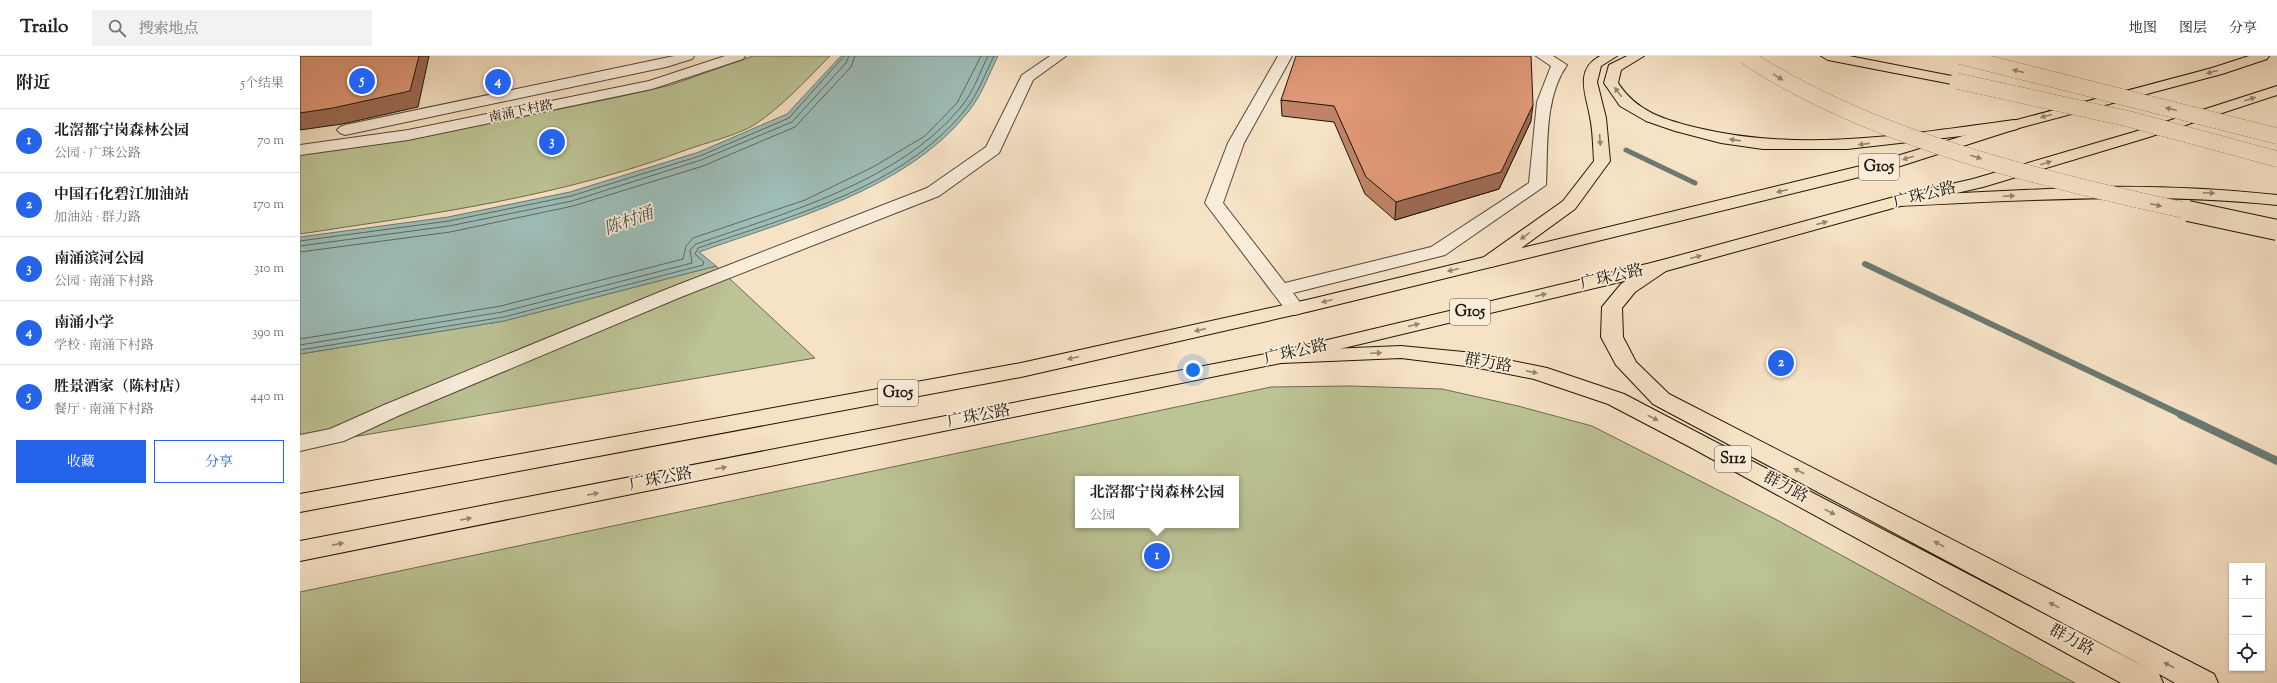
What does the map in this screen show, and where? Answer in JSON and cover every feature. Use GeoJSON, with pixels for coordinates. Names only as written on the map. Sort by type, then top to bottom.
{"type":"FeatureCollection","features":[{"type":"Feature","properties":{"kind":"main road"},"geometry":{"type":"LineString","coordinates":[[1491,261],[1569,205],[1602,161],[1598,118],[1590,82],[1595,64],[1610,56]]}},
{"type":"Feature","properties":{"kind":"main road"},"geometry":{"type":"LineString","coordinates":[[1637,56],[1614,68],[1611,83],[1625,103],[1655,120],[1707,136],[1766,145],[1833,147],[2014,125]]}},
{"type":"Feature","properties":{"kind":"main road"},"geometry":{"type":"LineString","coordinates":[[1745,56],[1791,85],[1845,110],[1914,138],[2048,179],[2162,207],[2277,230]]}},
{"type":"Feature","properties":{"kind":"main road"},"geometry":{"type":"LineString","coordinates":[[1828,56],[1962,78],[2141,114],[2277,150]]}},
{"type":"Feature","properties":{"kind":"main road"},"geometry":{"type":"LineString","coordinates":[[1863,56],[2129,118],[2277,159]]}},
{"type":"Feature","properties":{"kind":"main road"},"geometry":{"type":"LineString","coordinates":[[1959,56],[2277,136]]}},
{"type":"Feature","properties":{"kind":"main road","name":"G105"},"geometry":{"type":"LineString","coordinates":[[300,503],[1020,370],[1296,309],[1882,166],[2014,125],[2217,71],[2262,56]]}},
{"type":"Feature","properties":{"kind":"main road","name":"广珠公路"},"geometry":{"type":"LineString","coordinates":[[300,551],[1281,357],[1659,267],[1900,201],[1977,183],[2140,135],[2277,90]]}},
{"type":"Feature","properties":{"kind":"main road"},"geometry":{"type":"LineString","coordinates":[[1900,201],[2052,194],[2165,191],[2238,195],[2277,200]]}},
{"type":"Feature","properties":{"kind":"main road","name":"群力路"},"geometry":{"type":"LineString","coordinates":[[1659,267],[1628,288],[1612,307],[1612,337],[1627,365],[1661,399],[2203,683]]}},
{"type":"Feature","properties":{"kind":"main road","name":"群力路"},"geometry":{"type":"LineString","coordinates":[[1281,357],[1401,352],[1474,360],[1539,373],[1616,398],[2148,683]]}},
{"type":"Feature","properties":{"kind":"street"},"geometry":{"type":"LineString","coordinates":[[300,136],[356,128],[666,63],[688,56]]}},
{"type":"Feature","properties":{"kind":"street","name":"南涌下村路"},"geometry":{"type":"LineString","coordinates":[[300,150],[408,135],[652,85],[738,56]]}},
{"type":"Feature","properties":{"kind":"street"},"geometry":{"type":"LineString","coordinates":[[300,442],[336,436],[392,410],[674,293],[934,192],[993,150],[1027,78],[1059,56]]}},
{"type":"Feature","properties":{"kind":"street"},"geometry":{"type":"LineString","coordinates":[[1285,56],[1236,143],[1214,203],[1296,309]]}},
{"type":"Feature","properties":{"kind":"street"},"geometry":{"type":"LineString","coordinates":[[1281,290],[1438,251],[1537,185],[1544,102],[1555,69],[1560,65],[1543,56]]}},
{"type":"Feature","properties":{"kind":"green space"},"geometry":{"type":"Polygon","coordinates":[[[753,56],[830,56],[794,92],[765,118],[747,129],[721,139],[639,166],[543,192],[447,211],[300,234],[300,154],[422,137],[623,96],[671,85],[753,56]]]}},
{"type":"Feature","properties":{"kind":"green space"},"geometry":{"type":"Polygon","coordinates":[[[716,266],[815,358],[300,446],[300,354],[504,321],[716,266]]]}},
{"type":"Feature","properties":{"kind":"green space"},"geometry":{"type":"Polygon","coordinates":[[[1351,386],[1442,389],[1518,406],[1592,426],[1777,520],[2075,683],[300,683],[300,592],[1271,387],[1351,386]]]}},
{"type":"Feature","properties":{"kind":"water","name":"陈村涌"},"geometry":{"type":"Polygon","coordinates":[[[841,56],[998,56],[973,106],[943,139],[913,162],[880,182],[844,199],[770,228],[699,252],[716,266],[504,321],[300,354],[300,237],[448,217],[570,192],[699,152],[787,114],[841,56]]]}},
{"type":"Feature","properties":{"kind":"building"},"geometry":{"type":"Polygon","coordinates":[[[300,56],[419,56],[410,91],[333,108],[300,113],[300,56]]]}},
{"type":"Feature","properties":{"kind":"building"},"geometry":{"type":"Polygon","coordinates":[[[1296,56],[1531,56],[1533,105],[1501,172],[1396,202],[1366,177],[1334,106],[1281,100],[1296,56]]]}},
{"type":"Feature","properties":{"kind":"waterway"},"geometry":{"type":"LineString","coordinates":[[1626,150],[1695,183]]}},
{"type":"Feature","properties":{"kind":"waterway"},"geometry":{"type":"LineString","coordinates":[[1865,264],[2184,416]]}},
{"type":"Feature","properties":{"kind":"waterway"},"geometry":{"type":"LineString","coordinates":[[2181,415],[2277,461]]}},
{"type":"Feature","properties":{"kind":"place","name":"胜景酒家（陈村店）"},"geometry":{"type":"Point","coordinates":[362,81]}},
{"type":"Feature","properties":{"kind":"place","name":"南涌小学"},"geometry":{"type":"Point","coordinates":[498,82]}},
{"type":"Feature","properties":{"kind":"place","name":"南涌滨河公园"},"geometry":{"type":"Point","coordinates":[552,142]}},
{"type":"Feature","properties":{"kind":"place","name":"中国石化碧江加油站"},"geometry":{"type":"Point","coordinates":[1781,363]}},
{"type":"Feature","properties":{"kind":"place","name":"北滘都宁岗森林公园"},"geometry":{"type":"Point","coordinates":[1157,556]}}]}
